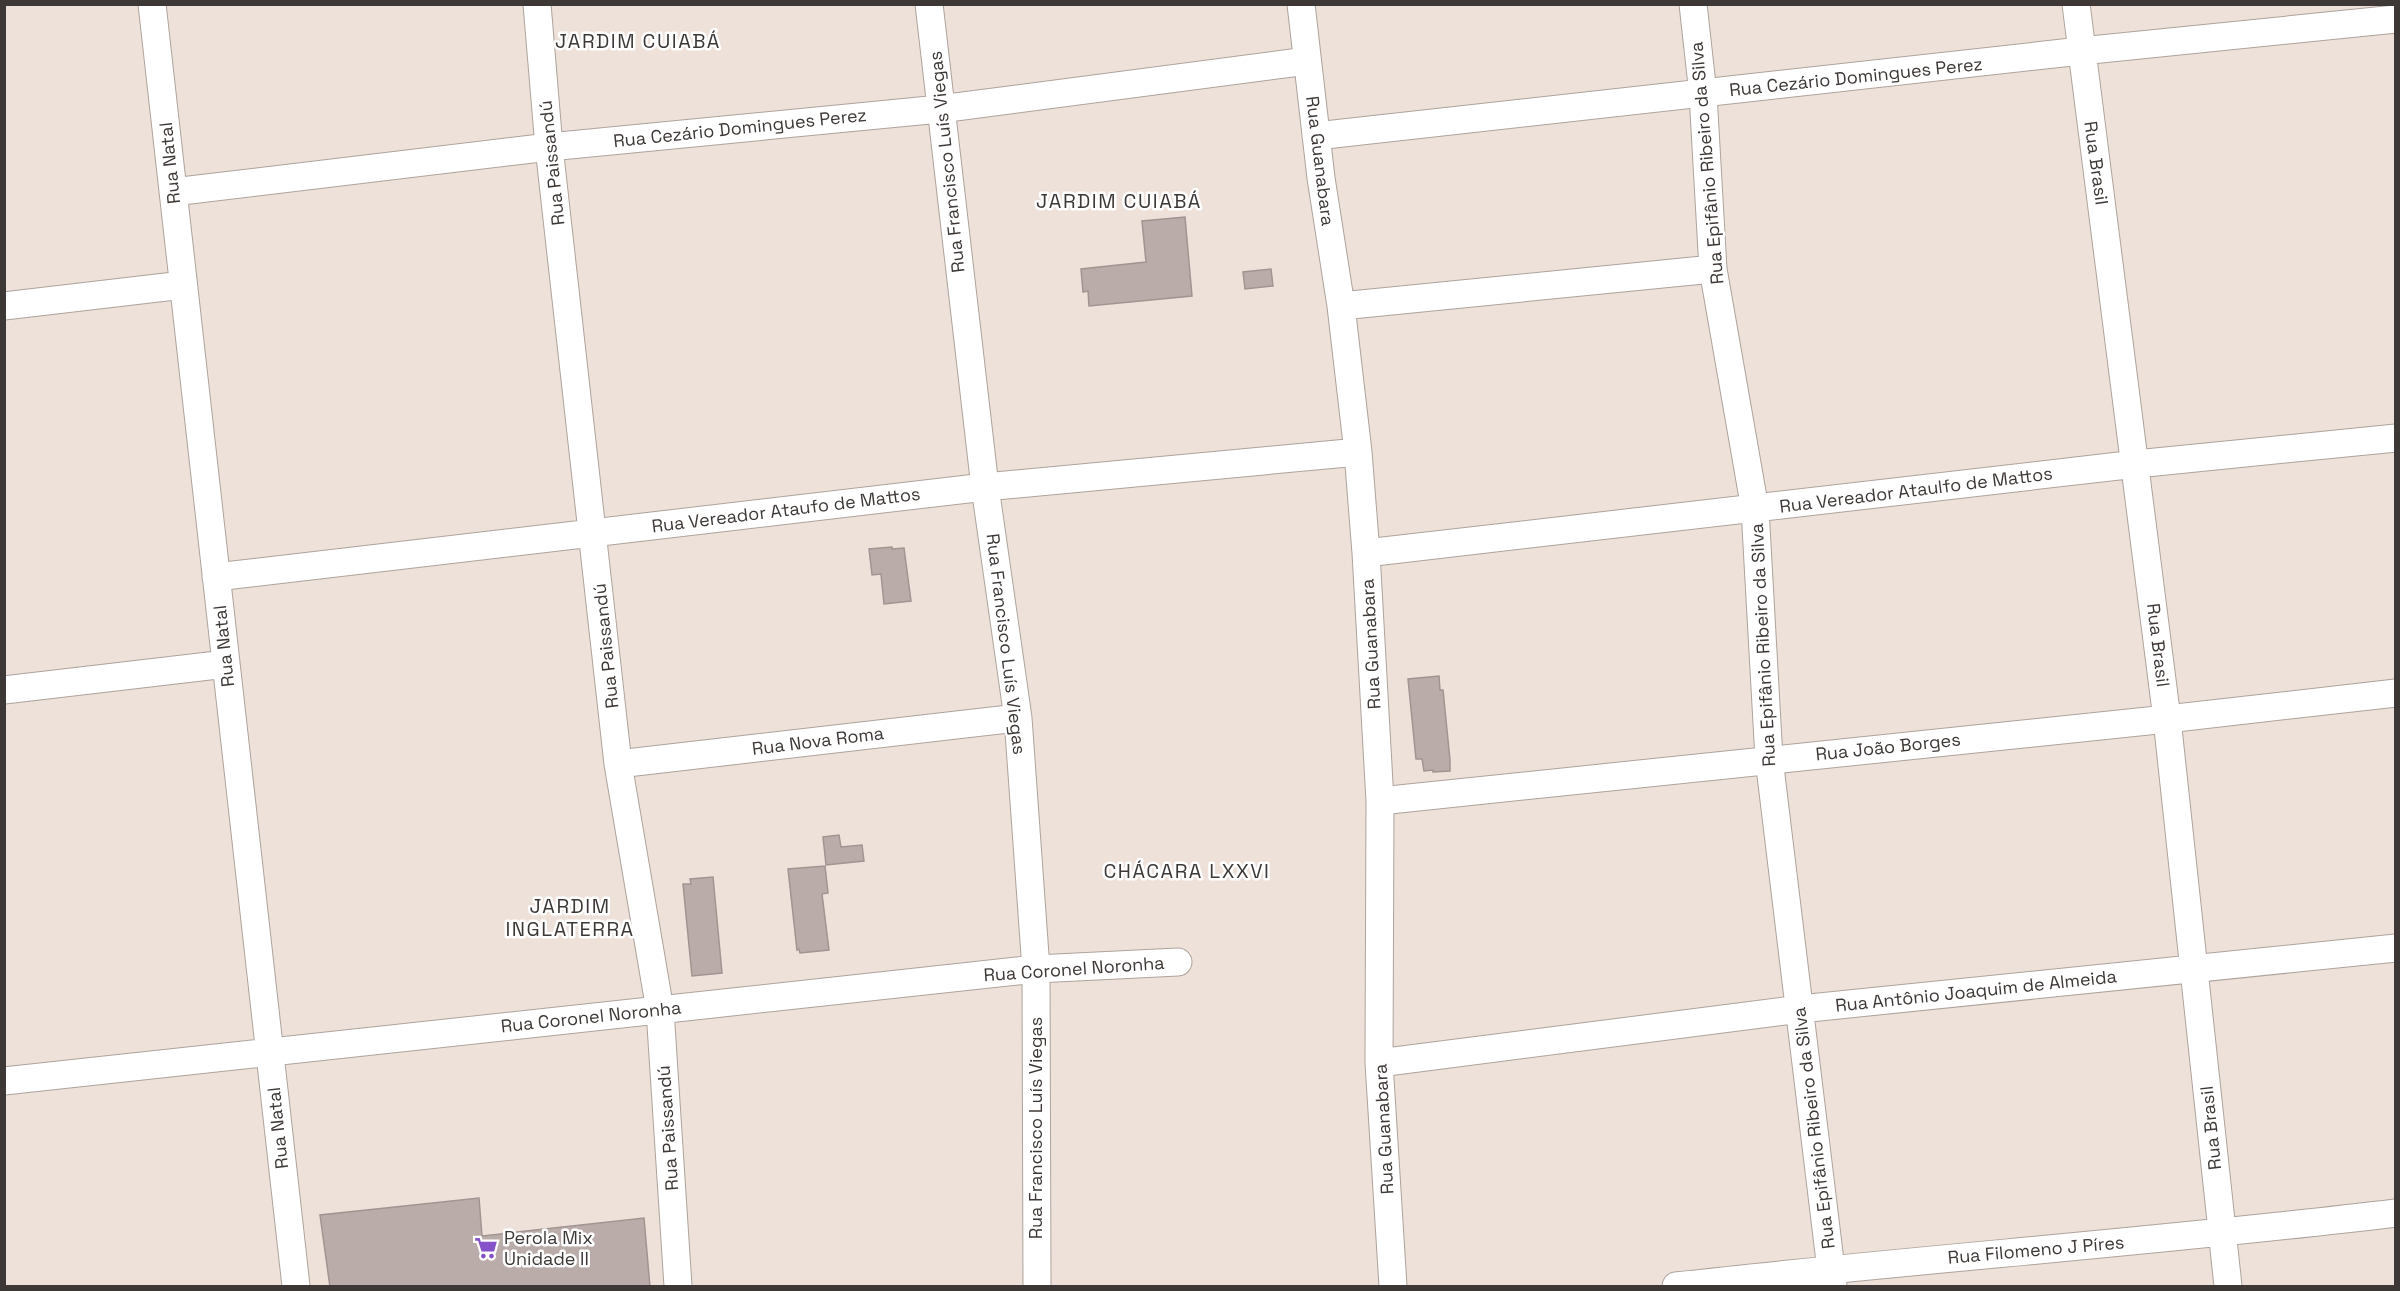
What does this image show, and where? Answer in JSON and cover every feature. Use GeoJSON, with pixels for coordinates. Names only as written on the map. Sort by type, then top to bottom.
{"type":"FeatureCollection","features":[{"type":"Feature","properties":{"kind":"street","name":"Rua Natal"},"geometry":{"type":"LineString","coordinates":[[152,4],[296,1287]]}},
{"type":"Feature","properties":{"kind":"street","name":"Rua Paissandú"},"geometry":{"type":"LineString","coordinates":[[537,4],[549,147],[594,532],[618,764],[660,1010],[678,1287]]}},
{"type":"Feature","properties":{"kind":"street","name":"Rua Francisco Luís Viegas"},"geometry":{"type":"LineString","coordinates":[[929,4],[985,488],[1018,718],[1036,969],[1036,1287]]}},
{"type":"Feature","properties":{"kind":"street","name":"Rua Guanabara"},"geometry":{"type":"LineString","coordinates":[[1301,4],[1316,136],[1341,306],[1358,452],[1366,553],[1380,801],[1379,1063],[1393,1287]]}},
{"type":"Feature","properties":{"kind":"street","name":"Rua Epifânio Ribeiro da Silva"},"geometry":{"type":"LineString","coordinates":[[1693,4],[1703,94],[1713,269],[1755,509],[1769,759],[1832,1278]]}},
{"type":"Feature","properties":{"kind":"street","name":"Rua Brasil"},"geometry":{"type":"LineString","coordinates":[[2076,4],[2167,719],[2228,1287]]}},
{"type":"Feature","properties":{"kind":"street","name":"Rua Cezário Domingues Perez"},"geometry":{"type":"LineString","coordinates":[[1316,136],[2081,51],[2396,19]]}},
{"type":"Feature","properties":{"kind":"street","name":"Rua Cezário Domingues Perez"},"geometry":{"type":"LineString","coordinates":[[173,192],[549,147],[940,109],[1307,61]]}},
{"type":"Feature","properties":{"kind":"street"},"geometry":{"type":"LineString","coordinates":[[1341,306],[1713,269]]}},
{"type":"Feature","properties":{"kind":"street"},"geometry":{"type":"LineString","coordinates":[[4,306],[183,285]]}},
{"type":"Feature","properties":{"kind":"street","name":"Rua Vereador Ataulfo de Mattos"},"geometry":{"type":"LineString","coordinates":[[1366,553],[2136,464],[2396,438]]}},
{"type":"Feature","properties":{"kind":"street","name":"Rua Vereador Ataufo de Mattos"},"geometry":{"type":"LineString","coordinates":[[216,577],[985,488],[1358,452]]}},
{"type":"Feature","properties":{"kind":"street"},"geometry":{"type":"LineString","coordinates":[[4,690],[226,664]]}},
{"type":"Feature","properties":{"kind":"street","name":"Rua João Borges"},"geometry":{"type":"LineString","coordinates":[[1380,801],[2396,693]]}},
{"type":"Feature","properties":{"kind":"street","name":"Rua Nova Roma"},"geometry":{"type":"LineString","coordinates":[[618,764],[1018,718]]}},
{"type":"Feature","properties":{"kind":"street","name":"Rua Antônio Joaquim de Almeida"},"geometry":{"type":"LineString","coordinates":[[1379,1063],[1800,1009],[2396,948]]}},
{"type":"Feature","properties":{"kind":"street","name":"Rua Coronel Noronha"},"geometry":{"type":"LineString","coordinates":[[4,1081],[1036,969],[1178,962]]}},
{"type":"Feature","properties":{"kind":"street","name":"Rua Filomeno J Píres"},"geometry":{"type":"LineString","coordinates":[[1676,1287],[1832,1278],[2396,1213]]}},
{"type":"Feature","properties":{"kind":"building"},"geometry":{"type":"Polygon","coordinates":[[[1185,217],[1192,296],[1089,306],[1088,291],[1083,292],[1081,269],[1146,262],[1142,221],[1185,217]]]}},
{"type":"Feature","properties":{"kind":"building"},"geometry":{"type":"Polygon","coordinates":[[[1271,269],[1273,286],[1245,289],[1243,272],[1271,269]]]}},
{"type":"Feature","properties":{"kind":"building"},"geometry":{"type":"Polygon","coordinates":[[[892,547],[892,549],[904,548],[911,601],[884,604],[881,574],[872,575],[869,549],[892,547]]]}},
{"type":"Feature","properties":{"kind":"building"},"geometry":{"type":"Polygon","coordinates":[[[1439,676],[1440,690],[1443,690],[1450,771],[1433,772],[1433,770],[1424,771],[1422,759],[1416,759],[1408,679],[1439,676]]]}},
{"type":"Feature","properties":{"kind":"building"},"geometry":{"type":"Polygon","coordinates":[[[839,835],[841,847],[862,845],[864,861],[826,865],[823,837],[839,835]]]}},
{"type":"Feature","properties":{"kind":"building"},"geometry":{"type":"Polygon","coordinates":[[[825,866],[828,893],[822,894],[829,950],[800,953],[799,949],[797,950],[788,869],[825,866]]]}},
{"type":"Feature","properties":{"kind":"building"},"geometry":{"type":"Polygon","coordinates":[[[713,877],[722,973],[692,976],[683,884],[691,884],[690,879],[713,877]]]}},
{"type":"Feature","properties":{"kind":"building","name":"Perola Mix Unidade II"},"geometry":{"type":"Polygon","coordinates":[[[479,1198],[482,1236],[644,1218],[650,1287],[330,1287],[320,1215],[479,1198]]]}},
{"type":"Feature","properties":{"kind":"place","name":"Perola Mix Unidade II"},"geometry":{"type":"Point","coordinates":[486,1248]}},
{"type":"Feature","properties":{"kind":"district","name":"JARDIM CUIABÁ"},"geometry":{"type":"Point","coordinates":[638,41]}},
{"type":"Feature","properties":{"kind":"district","name":"JARDIM CUIABÁ"},"geometry":{"type":"Point","coordinates":[1119,201]}},
{"type":"Feature","properties":{"kind":"district","name":"CHÁCARA LXXVI"},"geometry":{"type":"Point","coordinates":[1187,871]}},
{"type":"Feature","properties":{"kind":"district","name":"JARDIM INGLATERRA"},"geometry":{"type":"Point","coordinates":[570,918]}}]}
